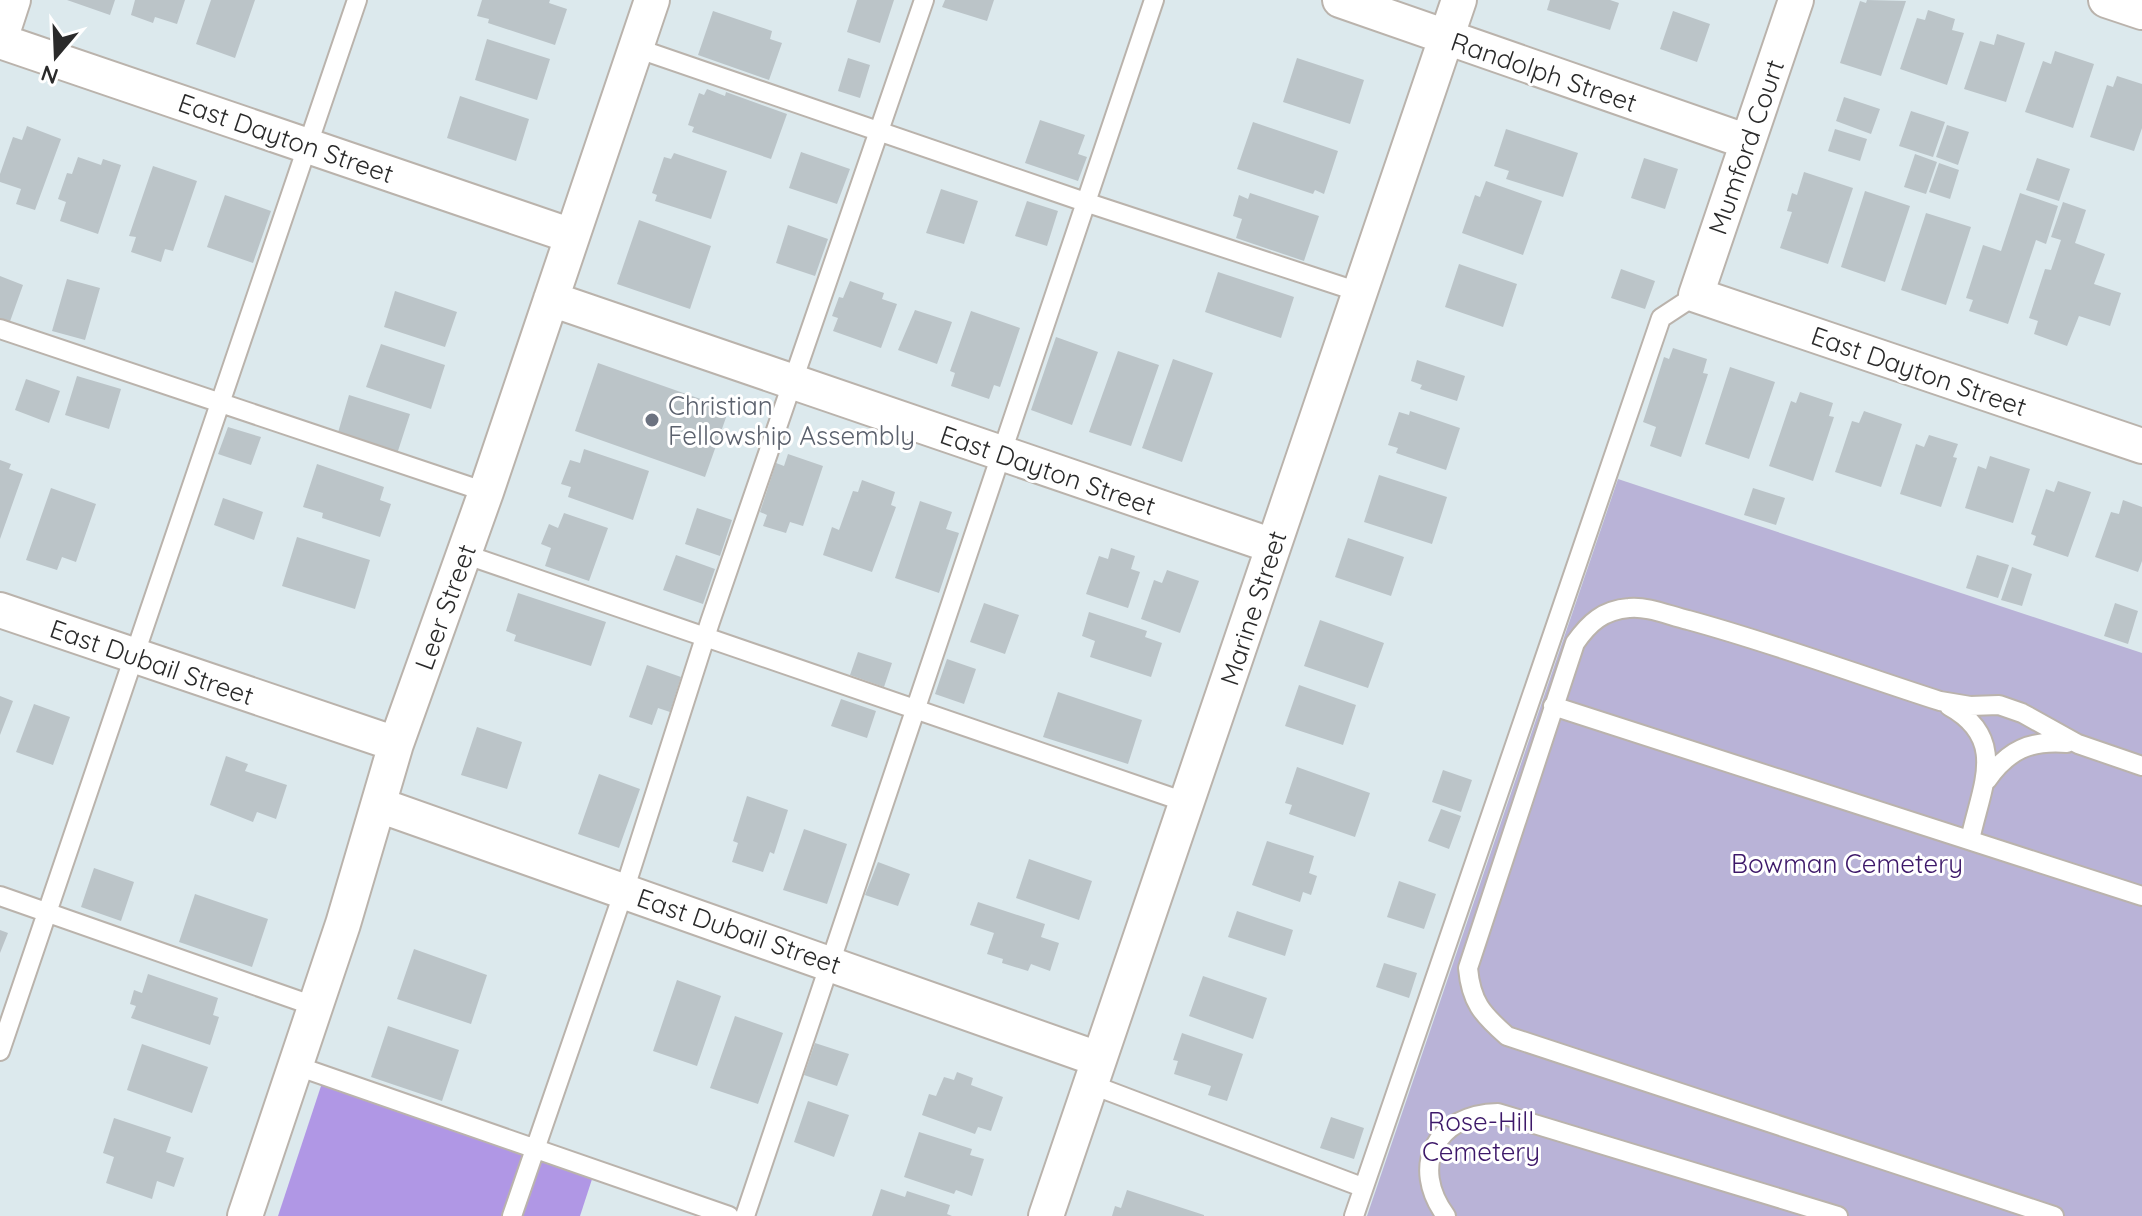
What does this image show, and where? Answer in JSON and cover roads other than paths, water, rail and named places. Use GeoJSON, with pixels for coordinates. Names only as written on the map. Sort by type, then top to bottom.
{"type":"FeatureCollection","features":[{"type":"Feature","properties":{"kind":"street"},"geometry":{"type":"LineString","coordinates":[[0,41],[13,0]]}},
{"type":"Feature","properties":{"kind":"street","name":"Leer Street"},"geometry":{"type":"LineString","coordinates":[[245,1216],[343,924],[396,744],[486,492],[652,0]]}},
{"type":"Feature","properties":{"kind":"street","name":"Randolph Street"},"geometry":{"type":"LineString","coordinates":[[1340,0],[1748,142]]}},
{"type":"Feature","properties":{"kind":"street","name":"Marine Street"},"geometry":{"type":"LineString","coordinates":[[1046,1216],[1459,0]]}},
{"type":"Feature","properties":{"kind":"street","name":"Mumford Court"},"geometry":{"type":"LineString","coordinates":[[1696,295],[1796,0]]}},
{"type":"Feature","properties":{"kind":"street"},"geometry":{"type":"LineString","coordinates":[[2106,0],[2142,12]]}},
{"type":"Feature","properties":{"kind":"street","name":"East Dayton Street"},"geometry":{"type":"LineString","coordinates":[[0,41],[572,236]]}},
{"type":"Feature","properties":{"kind":"street","name":"East Dayton Street"},"geometry":{"type":"LineString","coordinates":[[1696,295],[2142,446]]}},
{"type":"Feature","properties":{"kind":"street","name":"East Dayton Street"},"geometry":{"type":"LineString","coordinates":[[551,299],[1273,546]]}},
{"type":"Feature","properties":{"kind":"street","name":"East Dubail Street"},"geometry":{"type":"LineString","coordinates":[[0,610],[396,744]]}},
{"type":"Feature","properties":{"kind":"street","name":"East Dubail Street"},"geometry":{"type":"LineString","coordinates":[[379,805],[830,962],[1094,1072]]}},
{"type":"Feature","properties":{"kind":"lane"},"geometry":{"type":"LineString","coordinates":[[0,1051],[357,0]]}},
{"type":"Feature","properties":{"kind":"lane"},"geometry":{"type":"LineString","coordinates":[[512,1216],[924,0]]}},
{"type":"Feature","properties":{"kind":"lane"},"geometry":{"type":"LineString","coordinates":[[745,1216],[1154,0]]}},
{"type":"Feature","properties":{"kind":"lane"},"geometry":{"type":"LineString","coordinates":[[636,48],[1359,292]]}},
{"type":"Feature","properties":{"kind":"lane"},"geometry":{"type":"LineString","coordinates":[[1354,1216],[1661,318],[1696,295]]}},
{"type":"Feature","properties":{"kind":"lane"},"geometry":{"type":"LineString","coordinates":[[0,329],[486,492]]}},
{"type":"Feature","properties":{"kind":"lane"},"geometry":{"type":"LineString","coordinates":[[464,554],[1188,803]]}},
{"type":"Feature","properties":{"kind":"lane"},"geometry":{"type":"LineString","coordinates":[[2054,1216],[1507,1036],[1483,1015],[1470,988],[1468,968],[1575,643],[1589,623],[1608,612],[1630,607],[1707,625],[1940,701],[1970,706],[1999,705],[2022,713],[2078,744],[2142,766]]}},
{"type":"Feature","properties":{"kind":"lane"},"geometry":{"type":"LineString","coordinates":[[1940,701],[1967,716],[1983,737],[1988,762],[1970,840]]}},
{"type":"Feature","properties":{"kind":"lane"},"geometry":{"type":"LineString","coordinates":[[1553,706],[2142,896]]}},
{"type":"Feature","properties":{"kind":"lane"},"geometry":{"type":"LineString","coordinates":[[1984,784],[2005,758],[2030,745],[2044,741],[2078,744]]}},
{"type":"Feature","properties":{"kind":"lane"},"geometry":{"type":"LineString","coordinates":[[0,896],[314,1006]]}},
{"type":"Feature","properties":{"kind":"lane"},"geometry":{"type":"LineString","coordinates":[[294,1065],[729,1216]]}},
{"type":"Feature","properties":{"kind":"lane"},"geometry":{"type":"LineString","coordinates":[[1094,1072],[1362,1187]]}},
{"type":"Feature","properties":{"kind":"lane"},"geometry":{"type":"LineString","coordinates":[[1446,1216],[1433,1199],[1428,1173],[1431,1152],[1451,1126],[1480,1113],[1512,1117],[1838,1216]]}},
{"type":"Feature","properties":{"kind":"place","name":"Christian Fellowship Assembly"},"geometry":{"type":"Point","coordinates":[652,420]}},
{"type":"Feature","properties":{"kind":"park label","name":"Bowman Cemetery"},"geometry":{"type":"Point","coordinates":[1847,863]}},
{"type":"Feature","properties":{"kind":"park label","name":"Rose-Hill Cemetery"},"geometry":{"type":"Point","coordinates":[1481,1136]}}]}
